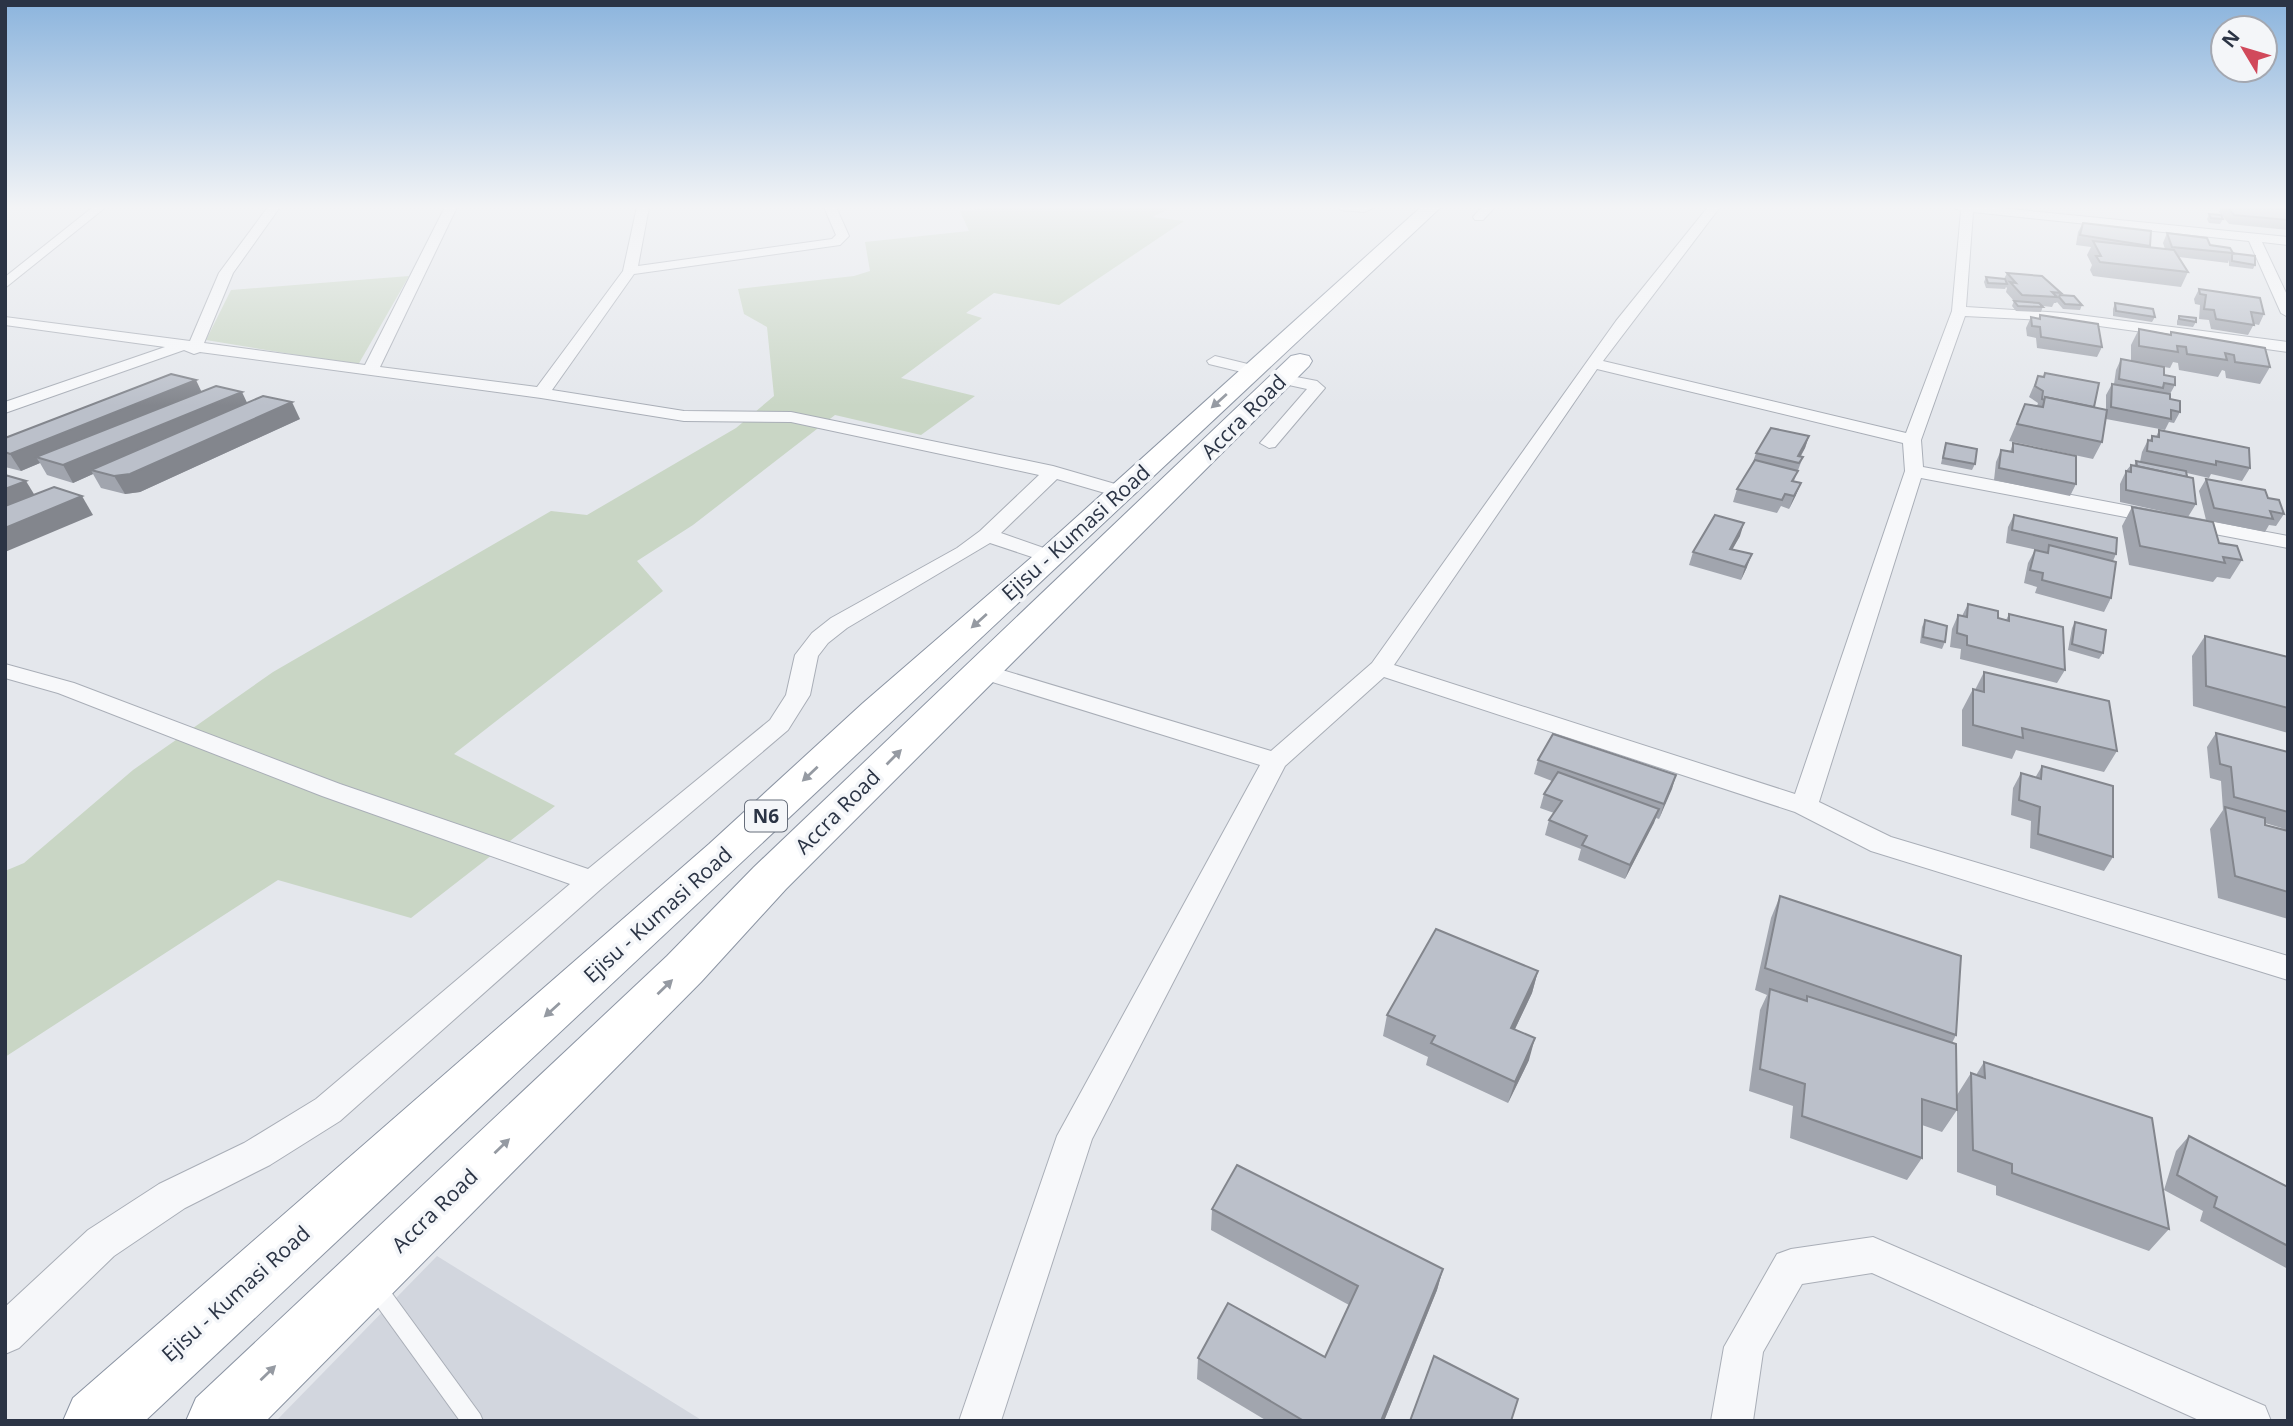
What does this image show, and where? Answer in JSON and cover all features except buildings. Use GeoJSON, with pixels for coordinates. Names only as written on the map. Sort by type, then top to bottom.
{"type":"FeatureCollection","features":[{"type":"Feature","properties":{"kind":"highway","name":"Ejisu - Kumasi Road"},"geometry":{"type":"LineString","coordinates":[[96,1421],[1051,557],[1250,370],[1358,274]]}},
{"type":"Feature","properties":{"kind":"highway","name":"Accra Road"},"geometry":{"type":"LineString","coordinates":[[219,1421],[684,969],[770,878],[981,671],[1163,498],[1250,370],[1384,274]]}},
{"type":"Feature","properties":{"kind":"street"},"geometry":{"type":"LineString","coordinates":[[5,408],[187,348],[226,274]]}},
{"type":"Feature","properties":{"kind":"street"},"geometry":{"type":"LineString","coordinates":[[370,371],[418,274]]}},
{"type":"Feature","properties":{"kind":"street"},"geometry":{"type":"LineString","coordinates":[[541,393],[628,274]]}},
{"type":"Feature","properties":{"kind":"street"},"geometry":{"type":"LineString","coordinates":[[979,1421],[1075,1136],[1275,761],[1380,667],[1621,324],[1661,274]]}},
{"type":"Feature","properties":{"kind":"street"},"geometry":{"type":"LineString","coordinates":[[1804,806],[1914,471],[1912,440],[1959,312],[1960,274]]}},
{"type":"Feature","properties":{"kind":"street"},"geometry":{"type":"LineString","coordinates":[[2270,274],[2288,313]]}},
{"type":"Feature","properties":{"kind":"street"},"geometry":{"type":"LineString","coordinates":[[1959,312],[2063,317],[2288,347]]}},
{"type":"Feature","properties":{"kind":"street"},"geometry":{"type":"LineString","coordinates":[[5,321],[187,348],[541,393],[684,416],[791,417],[1053,472],[1122,492]]}},
{"type":"Feature","properties":{"kind":"street"},"geometry":{"type":"LineString","coordinates":[[1594,364],[1912,440]]}},
{"type":"Feature","properties":{"kind":"street"},"geometry":{"type":"LineString","coordinates":[[1250,370],[1317,388],[1269,443]]}},
{"type":"Feature","properties":{"kind":"street"},"geometry":{"type":"LineString","coordinates":[[1914,471],[2288,542]]}},
{"type":"Feature","properties":{"kind":"street"},"geometry":{"type":"LineString","coordinates":[[5,1334],[101,1243],[172,1196],[257,1153],[328,1110],[592,881],[779,725],[798,695],[807,655],[820,638],[839,623],[964,552],[988,535],[1053,472]]}},
{"type":"Feature","properties":{"kind":"street"},"geometry":{"type":"LineString","coordinates":[[988,535],[1051,557]]}},
{"type":"Feature","properties":{"kind":"street"},"geometry":{"type":"LineString","coordinates":[[1380,667],[1804,806],[1881,844],[2288,968]]}},
{"type":"Feature","properties":{"kind":"street"},"geometry":{"type":"LineString","coordinates":[[5,671],[66,688],[331,790],[592,881]]}},
{"type":"Feature","properties":{"kind":"street"},"geometry":{"type":"LineString","coordinates":[[981,671],[1275,761]]}},
{"type":"Feature","properties":{"kind":"street"},"geometry":{"type":"LineString","coordinates":[[1732,1421],[1744,1348],[1791,1267],[1873,1255],[2250,1421]]}},
{"type":"Feature","properties":{"kind":"lane"},"geometry":{"type":"LineString","coordinates":[[368,1276],[473,1421]]}},
{"type":"Feature","properties":{"kind":"shaded area"},"geometry":{"type":"Polygon","coordinates":[[[437,1256],[703,1421],[276,1421],[437,1256]]]}},
{"type":"Feature","properties":{"kind":"green space"},"geometry":{"type":"Polygon","coordinates":[[[862,274],[1106,274],[1059,305],[994,293],[966,313],[982,318],[901,378],[975,396],[921,435],[835,415],[693,525],[637,561],[663,591],[454,754],[555,806],[411,918],[278,880],[5,1057],[5,871],[24,863],[133,770],[273,672],[551,511],[587,515],[736,428],[774,396],[767,327],[744,314],[738,289],[862,274]]]}},
{"type":"Feature","properties":{"kind":"green space"},"geometry":{"type":"Polygon","coordinates":[[[409,276],[358,365],[206,340],[231,290],[409,276]]]}}]}
